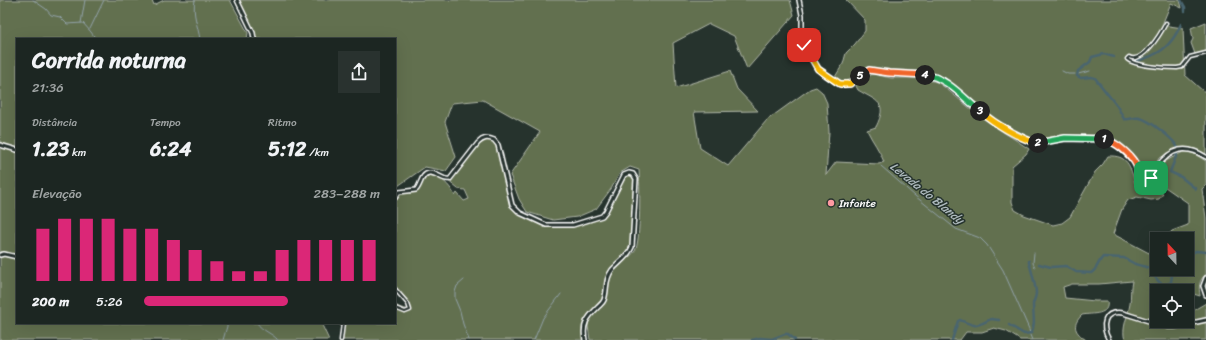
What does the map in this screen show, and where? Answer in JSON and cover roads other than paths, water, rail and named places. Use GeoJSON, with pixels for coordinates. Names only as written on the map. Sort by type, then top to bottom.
{"type":"FeatureCollection","features":[{"type":"Feature","properties":{"kind":"main road"},"geometry":{"type":"LineString","coordinates":[[237,0],[253,33],[254,38]]}},
{"type":"Feature","properties":{"kind":"main road"},"geometry":{"type":"LineString","coordinates":[[799,0],[802,15],[802,37],[804,45],[818,69],[840,84],[850,84],[864,72],[869,70],[934,76],[943,80],[994,122],[1031,141],[1043,143],[1059,138],[1101,138],[1112,142],[1134,161],[1140,176],[1145,180],[1151,178],[1162,162],[1172,153],[1177,151],[1191,150],[1206,157]]}},
{"type":"Feature","properties":{"kind":"main road"},"geometry":{"type":"LineString","coordinates":[[396,196],[399,192],[416,190],[424,175],[428,173],[434,174],[445,180],[450,179],[478,143],[482,139],[486,138],[494,140],[498,145],[510,199],[514,209],[546,225],[573,225],[602,216],[624,175],[629,173],[633,174],[636,179],[632,247],[628,255],[610,274],[606,283],[604,300],[586,320],[584,329],[585,340]]}},
{"type":"Feature","properties":{"kind":"main road"},"geometry":{"type":"LineString","coordinates":[[0,145],[16,150]]}},
{"type":"Feature","properties":{"kind":"main road"},"geometry":{"type":"LineString","coordinates":[[0,255],[4,254],[16,257]]}},
{"type":"Feature","properties":{"kind":"main road"},"geometry":{"type":"LineString","coordinates":[[1206,278],[1203,286],[1206,296]]}},
{"type":"Feature","properties":{"kind":"main road"},"geometry":{"type":"LineString","coordinates":[[1110,340],[1105,332],[1104,323],[1108,316],[1115,313],[1123,313],[1168,328],[1174,328],[1206,320]]}},
{"type":"Feature","properties":{"kind":"street"},"geometry":{"type":"LineString","coordinates":[[1166,23],[1159,37],[1147,50],[1136,58],[1132,59],[1128,57],[1128,59],[1132,62],[1146,66],[1182,68],[1190,57],[1206,53]]}},
{"type":"Feature","properties":{"kind":"street"},"geometry":{"type":"LineString","coordinates":[[396,290],[408,304],[410,310],[405,312],[396,308]]}},
{"type":"Feature","properties":{"kind":"street"},"geometry":{"type":"LineString","coordinates":[[341,340],[343,324]]}},
{"type":"Feature","properties":{"kind":"waterway"},"geometry":{"type":"LineString","coordinates":[[33,0],[46,9],[51,15],[60,17],[67,24],[83,23],[95,38]]}},
{"type":"Feature","properties":{"kind":"waterway"},"geometry":{"type":"LineString","coordinates":[[81,23],[85,0]]}},
{"type":"Feature","properties":{"kind":"waterway"},"geometry":{"type":"LineString","coordinates":[[90,29],[104,0]]}},
{"type":"Feature","properties":{"kind":"waterway"},"geometry":{"type":"LineString","coordinates":[[195,0],[195,15],[200,38]]}},
{"type":"Feature","properties":{"kind":"waterway"},"geometry":{"type":"LineString","coordinates":[[1181,0],[1185,7],[1185,11]]}},
{"type":"Feature","properties":{"kind":"waterway"},"geometry":{"type":"LineString","coordinates":[[1133,62],[1149,57],[1162,50],[1173,39],[1181,24]]}},
{"type":"Feature","properties":{"kind":"waterway"},"geometry":{"type":"LineString","coordinates":[[1114,57],[1104,54],[1092,57],[1090,62],[1078,71],[1077,76],[1081,78],[1095,78],[1117,106],[1124,119],[1144,119],[1167,135],[1178,148]]}},
{"type":"Feature","properties":{"kind":"waterway"},"geometry":{"type":"LineString","coordinates":[[1062,71],[1068,74],[1075,74]]}},
{"type":"Feature","properties":{"kind":"waterway"},"geometry":{"type":"LineString","coordinates":[[1078,74],[1090,71]]}},
{"type":"Feature","properties":{"kind":"waterway"},"geometry":{"type":"LineString","coordinates":[[1177,154],[1170,172],[1181,177],[1196,189]]}},
{"type":"Feature","properties":{"kind":"waterway","name":"Levada do Blandy"},"geometry":{"type":"LineString","coordinates":[[881,166],[956,229],[980,238],[987,245],[1003,270],[1029,329]]}},
{"type":"Feature","properties":{"kind":"waterway"},"geometry":{"type":"LineString","coordinates":[[1194,252],[1206,252]]}},
{"type":"Feature","properties":{"kind":"waterway"},"geometry":{"type":"LineString","coordinates":[[1034,253],[1033,263],[1035,267]]}},
{"type":"Feature","properties":{"kind":"waterway"},"geometry":{"type":"LineString","coordinates":[[1039,264],[1051,267],[1066,266],[1076,272],[1091,273],[1103,257],[1124,258],[1135,264],[1150,268]]}},
{"type":"Feature","properties":{"kind":"waterway"},"geometry":{"type":"LineString","coordinates":[[1009,325],[1024,334],[1031,333],[1033,330],[1033,304],[1036,293],[1029,261]]}},
{"type":"Feature","properties":{"kind":"waterway"},"geometry":{"type":"LineString","coordinates":[[1155,276],[1158,281],[1164,284],[1171,282],[1172,276]]}},
{"type":"Feature","properties":{"kind":"waterway"},"geometry":{"type":"LineString","coordinates":[[464,280],[457,286],[455,299],[469,340]]}},
{"type":"Feature","properties":{"kind":"waterway"},"geometry":{"type":"LineString","coordinates":[[534,340],[543,318],[561,294]]}},
{"type":"Feature","properties":{"kind":"waterway"},"geometry":{"type":"LineString","coordinates":[[952,340],[958,321],[960,320],[976,325],[982,324],[991,319],[999,320]]}},
{"type":"Feature","properties":{"kind":"waterway"},"geometry":{"type":"LineString","coordinates":[[223,340],[228,324]]}},
{"type":"Feature","properties":{"kind":"waterway"},"geometry":{"type":"LineString","coordinates":[[258,324],[278,340]]}},
{"type":"Feature","properties":{"kind":"waterway"},"geometry":{"type":"LineString","coordinates":[[752,340],[760,338],[772,339],[785,334],[788,334],[795,340]]}},
{"type":"Feature","properties":{"kind":"waterway","name":"Levada do Blandy"},"geometry":{"type":"LineString","coordinates":[[1030,335],[1032,340]]}},
{"type":"Feature","properties":{"kind":"place","name":"Infante"},"geometry":{"type":"Point","coordinates":[831,203]}}]}
